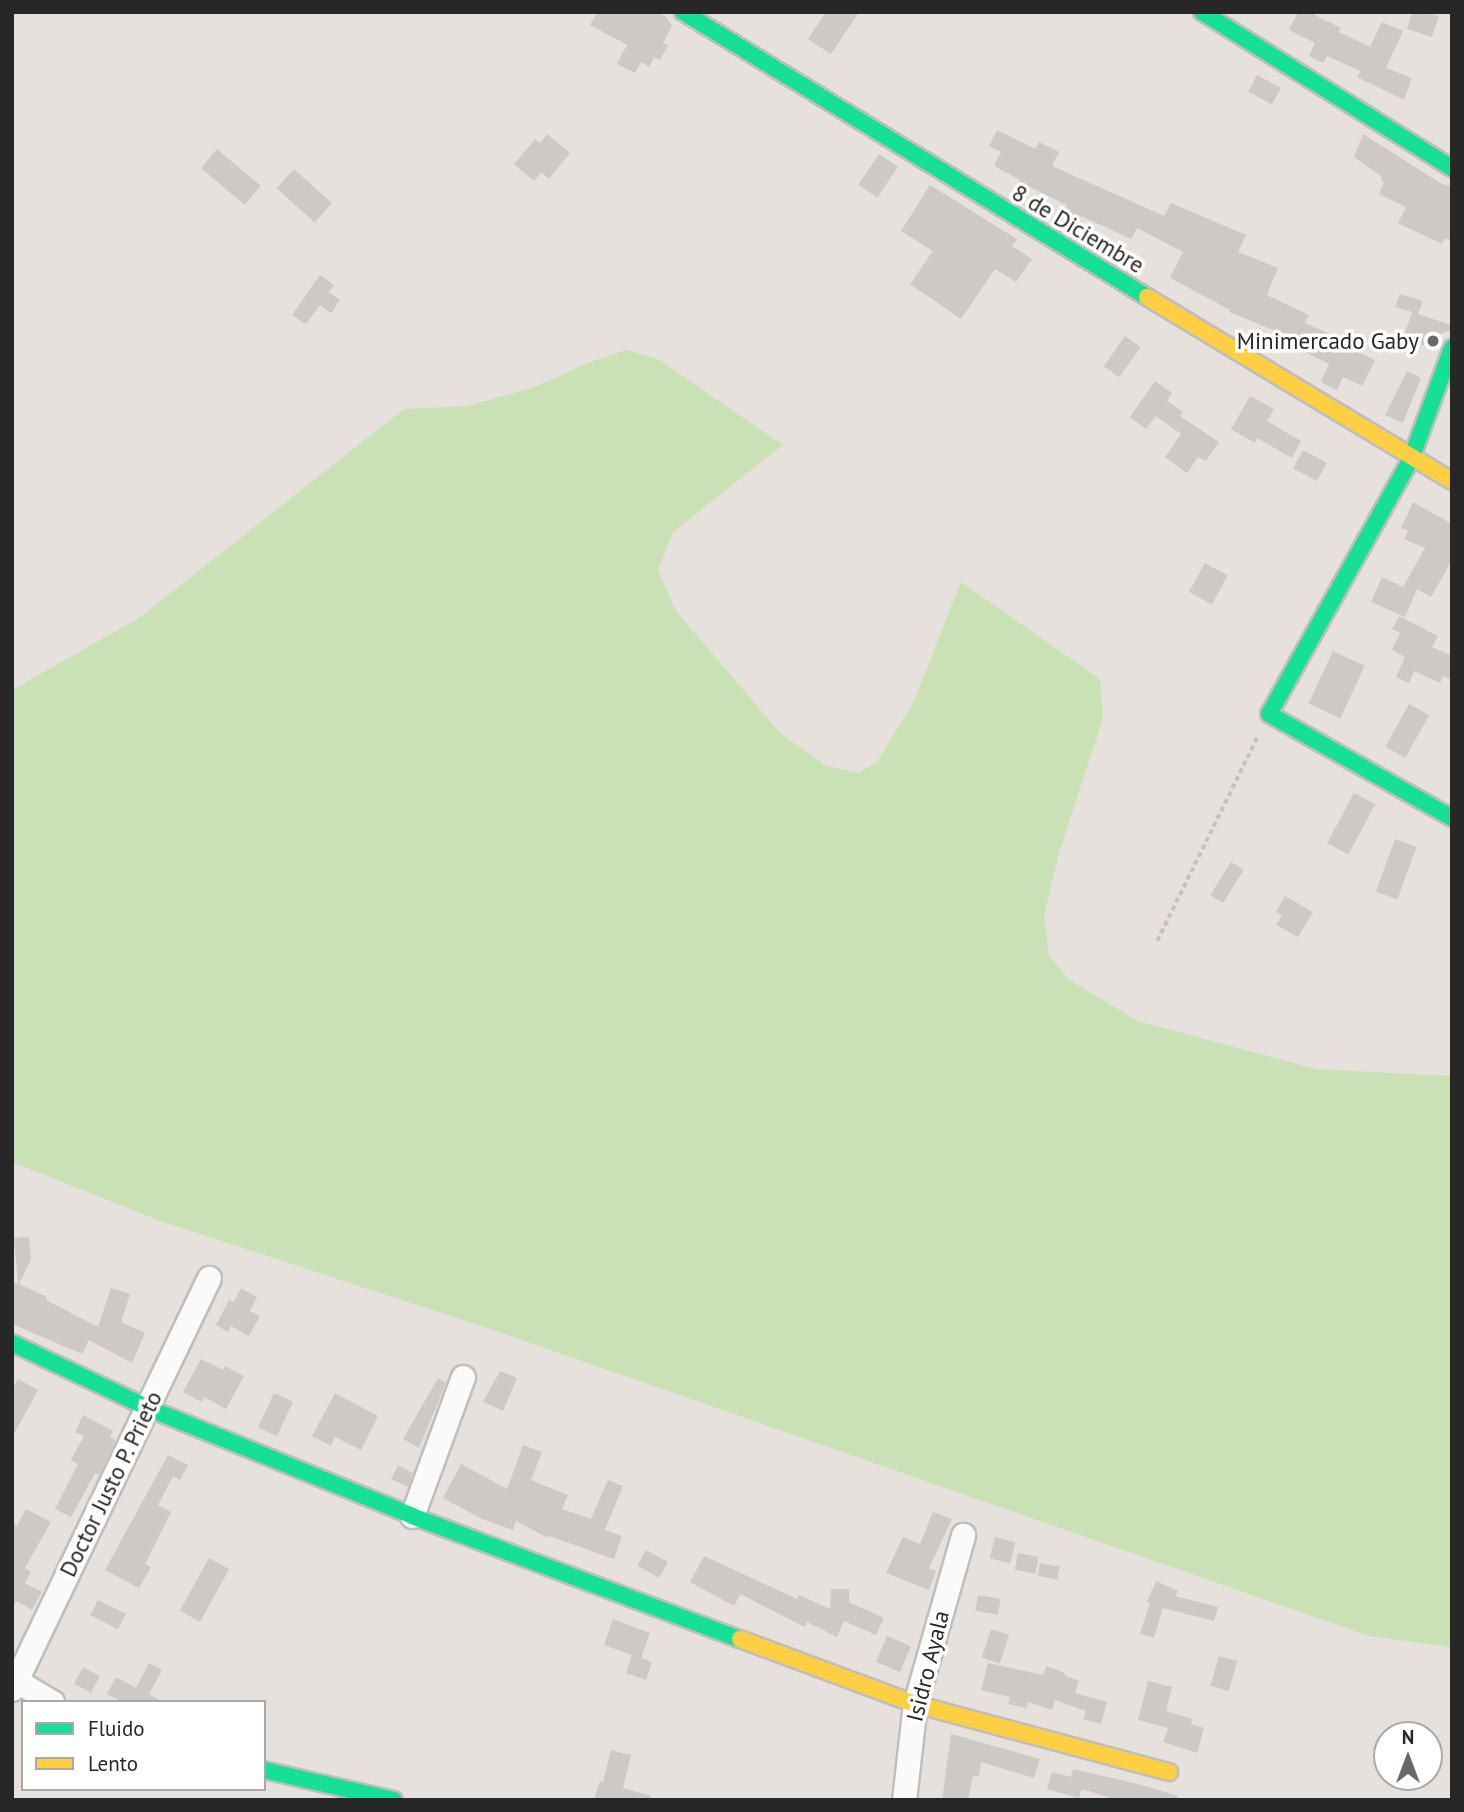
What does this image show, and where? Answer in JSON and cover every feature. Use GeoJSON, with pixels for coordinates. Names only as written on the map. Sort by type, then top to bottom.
{"type":"FeatureCollection","features":[{"type":"Feature","properties":{"kind":"street","name":"8 de Diciembre"},"geometry":{"type":"LineString","coordinates":[[683,12],[1411,459],[1452,481]]}},
{"type":"Feature","properties":{"kind":"street"},"geometry":{"type":"LineString","coordinates":[[1202,12],[1452,168]]}},
{"type":"Feature","properties":{"kind":"street"},"geometry":{"type":"LineString","coordinates":[[1452,348],[1411,459],[1269,714],[1452,818]]}},
{"type":"Feature","properties":{"kind":"street","name":"Doctor Justo P. Prieto"},"geometry":{"type":"LineString","coordinates":[[14,1682],[209,1278]]}},
{"type":"Feature","properties":{"kind":"street"},"geometry":{"type":"LineString","coordinates":[[12,1343],[148,1408],[412,1516],[915,1704],[1169,1772]]}},
{"type":"Feature","properties":{"kind":"street"},"geometry":{"type":"LineString","coordinates":[[412,1516],[463,1377]]}},
{"type":"Feature","properties":{"kind":"street","name":"Isidro Ayala"},"geometry":{"type":"LineString","coordinates":[[904,1800],[915,1704],[963,1535]]}},
{"type":"Feature","properties":{"kind":"street"},"geometry":{"type":"LineString","coordinates":[[14,1682],[47,1700]]}},
{"type":"Feature","properties":{"kind":"street"},"geometry":{"type":"LineString","coordinates":[[266,1770],[394,1800]]}},
{"type":"Feature","properties":{"kind":"path"},"geometry":{"type":"LineString","coordinates":[[1157,941],[1269,714]]}},
{"type":"Feature","properties":{"kind":"green space"},"geometry":{"type":"Polygon","coordinates":[[[626,350],[658,359],[783,445],[673,532],[658,570],[676,611],[781,734],[825,765],[858,773],[877,762],[914,701],[961,582],[1100,679],[1103,718],[1059,853],[1044,916],[1049,955],[1069,980],[1138,1021],[1315,1069],[1452,1076],[1452,1647],[1369,1636],[499,1332],[158,1220],[12,1162],[12,690],[139,618],[404,409],[468,406],[535,387],[590,362],[626,350]]]}},
{"type":"Feature","properties":{"kind":"building"},"geometry":{"type":"Polygon","coordinates":[[[597,12],[657,12],[666,17],[672,26],[663,43],[668,45],[660,60],[654,57],[649,67],[641,62],[635,73],[617,64],[627,45],[590,25],[597,12]]]}},
{"type":"Feature","properties":{"kind":"building"},"geometry":{"type":"Polygon","coordinates":[[[826,12],[859,12],[831,54],[808,39],[826,12]]]}},
{"type":"Feature","properties":{"kind":"building"},"geometry":{"type":"Polygon","coordinates":[[[1298,12],[1309,12],[1341,28],[1339,32],[1370,47],[1382,22],[1403,31],[1386,68],[1412,78],[1404,100],[1357,77],[1360,71],[1327,56],[1323,63],[1309,56],[1315,43],[1289,30],[1298,12]]]}},
{"type":"Feature","properties":{"kind":"building"},"geometry":{"type":"Polygon","coordinates":[[[1412,12],[1439,16],[1432,37],[1407,29],[1412,12]]]}},
{"type":"Feature","properties":{"kind":"building"},"geometry":{"type":"Polygon","coordinates":[[[1257,75],[1281,88],[1272,104],[1248,92],[1257,75]]]}},
{"type":"Feature","properties":{"kind":"building"},"geometry":{"type":"Polygon","coordinates":[[[997,130],[1035,149],[1039,142],[1059,152],[1052,166],[1164,216],[1171,203],[1246,235],[1238,252],[1278,268],[1267,295],[1309,315],[1305,323],[1358,347],[1356,351],[1375,360],[1362,386],[1343,377],[1337,390],[1321,382],[1329,364],[1276,337],[1278,332],[1229,312],[1230,310],[1170,278],[1183,252],[1137,228],[1131,239],[1081,216],[1077,227],[1060,220],[1067,205],[1019,182],[1020,180],[994,166],[1001,152],[989,146],[997,130]]]}},
{"type":"Feature","properties":{"kind":"building"},"geometry":{"type":"Polygon","coordinates":[[[547,134],[570,153],[549,179],[541,172],[534,181],[514,164],[535,139],[540,143],[547,134]]]}},
{"type":"Feature","properties":{"kind":"building"},"geometry":{"type":"Polygon","coordinates":[[[1363,134],[1442,184],[1452,186],[1452,241],[1445,238],[1442,244],[1398,223],[1406,207],[1379,194],[1384,182],[1382,177],[1354,157],[1363,134]]]}},
{"type":"Feature","properties":{"kind":"building"},"geometry":{"type":"Polygon","coordinates":[[[217,149],[261,186],[245,205],[201,168],[217,149]]]}},
{"type":"Feature","properties":{"kind":"building"},"geometry":{"type":"Polygon","coordinates":[[[879,154],[898,167],[877,198],[858,185],[879,154]]]}},
{"type":"Feature","properties":{"kind":"building"},"geometry":{"type":"Polygon","coordinates":[[[294,169],[332,203],[315,222],[277,188],[294,169]]]}},
{"type":"Feature","properties":{"kind":"building"},"geometry":{"type":"Polygon","coordinates":[[[930,185],[1017,239],[1012,246],[1032,259],[1016,282],[995,269],[961,319],[910,284],[933,251],[901,231],[930,185]]]}},
{"type":"Feature","properties":{"kind":"building"},"geometry":{"type":"Polygon","coordinates":[[[320,275],[334,285],[329,292],[340,300],[331,313],[320,305],[306,324],[292,315],[320,275]]]}},
{"type":"Feature","properties":{"kind":"building"},"geometry":{"type":"Polygon","coordinates":[[[1400,294],[1423,301],[1418,314],[1451,325],[1450,330],[1440,334],[1432,348],[1403,339],[1412,312],[1395,307],[1400,294]]]}},
{"type":"Feature","properties":{"kind":"building"},"geometry":{"type":"Polygon","coordinates":[[[1125,336],[1141,347],[1119,377],[1104,366],[1125,336]]]}},
{"type":"Feature","properties":{"kind":"building"},"geometry":{"type":"Polygon","coordinates":[[[1407,371],[1421,378],[1403,423],[1385,415],[1407,371]]]}},
{"type":"Feature","properties":{"kind":"building"},"geometry":{"type":"Polygon","coordinates":[[[1155,381],[1172,393],[1167,401],[1183,412],[1180,416],[1219,442],[1206,461],[1198,457],[1187,473],[1165,457],[1181,434],[1156,416],[1146,429],[1130,417],[1155,381]]]}},
{"type":"Feature","properties":{"kind":"building"},"geometry":{"type":"Polygon","coordinates":[[[1250,396],[1274,409],[1267,421],[1301,441],[1292,458],[1257,438],[1255,443],[1231,429],[1250,396]]]}},
{"type":"Feature","properties":{"kind":"building"},"geometry":{"type":"Polygon","coordinates":[[[1303,450],[1327,463],[1317,481],[1293,469],[1303,450]]]}},
{"type":"Feature","properties":{"kind":"building"},"geometry":{"type":"Polygon","coordinates":[[[1413,502],[1452,524],[1452,560],[1431,597],[1417,589],[1405,617],[1371,602],[1382,577],[1403,587],[1425,548],[1404,539],[1408,531],[1401,528],[1413,502]]]}},
{"type":"Feature","properties":{"kind":"building"},"geometry":{"type":"Polygon","coordinates":[[[1205,563],[1228,576],[1212,604],[1189,592],[1205,563]]]}},
{"type":"Feature","properties":{"kind":"building"},"geometry":{"type":"Polygon","coordinates":[[[1399,616],[1438,636],[1432,647],[1452,656],[1452,680],[1443,676],[1440,683],[1414,671],[1409,683],[1396,677],[1405,657],[1392,650],[1400,633],[1392,629],[1399,616]]]}},
{"type":"Feature","properties":{"kind":"building"},"geometry":{"type":"Polygon","coordinates":[[[1333,651],[1365,666],[1340,718],[1308,704],[1333,651]]]}},
{"type":"Feature","properties":{"kind":"building"},"geometry":{"type":"Polygon","coordinates":[[[1409,704],[1429,715],[1405,758],[1385,747],[1409,704]]]}},
{"type":"Feature","properties":{"kind":"building"},"geometry":{"type":"Polygon","coordinates":[[[1354,793],[1375,804],[1348,855],[1327,843],[1354,793]]]}},
{"type":"Feature","properties":{"kind":"building"},"geometry":{"type":"Polygon","coordinates":[[[1395,839],[1417,847],[1397,899],[1376,892],[1395,839]]]}},
{"type":"Feature","properties":{"kind":"building"},"geometry":{"type":"Polygon","coordinates":[[[1231,862],[1244,870],[1223,903],[1210,895],[1231,862]]]}},
{"type":"Feature","properties":{"kind":"building"},"geometry":{"type":"Polygon","coordinates":[[[1285,896],[1313,912],[1298,937],[1276,925],[1282,915],[1276,912],[1285,896]]]}},
{"type":"Feature","properties":{"kind":"building"},"geometry":{"type":"Polygon","coordinates":[[[29,1237],[31,1259],[19,1284],[47,1297],[46,1300],[98,1327],[111,1288],[130,1294],[121,1322],[145,1333],[132,1363],[89,1340],[82,1354],[12,1324],[12,1281],[18,1284],[14,1238],[29,1237]]]}},
{"type":"Feature","properties":{"kind":"building"},"geometry":{"type":"Polygon","coordinates":[[[241,1288],[257,1297],[250,1311],[260,1316],[249,1336],[231,1326],[228,1332],[216,1325],[229,1300],[234,1302],[241,1288]]]}},
{"type":"Feature","properties":{"kind":"building"},"geometry":{"type":"Polygon","coordinates":[[[201,1359],[223,1370],[225,1366],[244,1376],[226,1409],[204,1397],[202,1402],[183,1392],[201,1359]]]}},
{"type":"Feature","properties":{"kind":"building"},"geometry":{"type":"Polygon","coordinates":[[[500,1371],[517,1378],[503,1411],[483,1402],[500,1371]]]}},
{"type":"Feature","properties":{"kind":"building"},"geometry":{"type":"Polygon","coordinates":[[[438,1378],[446,1383],[419,1448],[403,1439],[438,1378]]]}},
{"type":"Feature","properties":{"kind":"building"},"geometry":{"type":"Polygon","coordinates":[[[18,1379],[38,1390],[12,1438],[12,1389],[18,1379]]]}},
{"type":"Feature","properties":{"kind":"building"},"geometry":{"type":"Polygon","coordinates":[[[274,1393],[293,1402],[277,1436],[258,1427],[274,1393]]]}},
{"type":"Feature","properties":{"kind":"building"},"geometry":{"type":"Polygon","coordinates":[[[335,1393],[378,1416],[361,1450],[335,1437],[331,1446],[312,1436],[335,1393]]]}},
{"type":"Feature","properties":{"kind":"building"},"geometry":{"type":"Polygon","coordinates":[[[83,1415],[113,1431],[110,1437],[116,1440],[99,1475],[95,1473],[71,1517],[55,1509],[78,1464],[71,1460],[84,1436],[75,1432],[83,1415]]]}},
{"type":"Feature","properties":{"kind":"building"},"geometry":{"type":"Polygon","coordinates":[[[523,1445],[542,1452],[531,1480],[568,1495],[562,1509],[591,1519],[608,1480],[623,1486],[605,1530],[622,1536],[614,1559],[549,1536],[548,1538],[516,1521],[513,1530],[482,1519],[443,1498],[461,1464],[507,1489],[523,1445]]]}},
{"type":"Feature","properties":{"kind":"building"},"geometry":{"type":"Polygon","coordinates":[[[168,1455],[188,1465],[180,1480],[173,1476],[158,1505],[171,1512],[145,1564],[151,1567],[139,1588],[105,1570],[168,1455]]]}},
{"type":"Feature","properties":{"kind":"building"},"geometry":{"type":"Polygon","coordinates":[[[398,1465],[413,1473],[408,1487],[391,1479],[398,1465]]]}},
{"type":"Feature","properties":{"kind":"building"},"geometry":{"type":"Polygon","coordinates":[[[26,1509],[51,1522],[25,1568],[31,1572],[25,1583],[42,1592],[32,1610],[16,1601],[12,1608],[12,1523],[17,1526],[26,1509]]]}},
{"type":"Feature","properties":{"kind":"building"},"geometry":{"type":"Polygon","coordinates":[[[933,1512],[952,1519],[929,1568],[936,1571],[929,1590],[886,1573],[903,1537],[920,1544],[933,1512]]]}},
{"type":"Feature","properties":{"kind":"building"},"geometry":{"type":"Polygon","coordinates":[[[995,1537],[1015,1542],[1010,1563],[990,1558],[995,1537]]]}},
{"type":"Feature","properties":{"kind":"building"},"geometry":{"type":"Polygon","coordinates":[[[646,1550],[668,1562],[659,1578],[637,1566],[646,1550]]]}},
{"type":"Feature","properties":{"kind":"building"},"geometry":{"type":"Polygon","coordinates":[[[1018,1553],[1039,1557],[1035,1574],[1015,1570],[1018,1553]]]}},
{"type":"Feature","properties":{"kind":"building"},"geometry":{"type":"Polygon","coordinates":[[[704,1556],[797,1599],[799,1595],[830,1609],[831,1589],[849,1589],[849,1602],[884,1618],[876,1635],[844,1621],[837,1637],[807,1622],[805,1627],[740,1594],[734,1606],[690,1582],[704,1556]]]}},
{"type":"Feature","properties":{"kind":"building"},"geometry":{"type":"Polygon","coordinates":[[[209,1558],[229,1569],[200,1622],[180,1610],[209,1558]]]}},
{"type":"Feature","properties":{"kind":"building"},"geometry":{"type":"Polygon","coordinates":[[[1040,1563],[1060,1567],[1057,1580],[1038,1576],[1040,1563]]]}},
{"type":"Feature","properties":{"kind":"building"},"geometry":{"type":"Polygon","coordinates":[[[1156,1581],[1178,1591],[1175,1596],[1218,1607],[1214,1621],[1163,1608],[1154,1638],[1140,1634],[1150,1603],[1147,1602],[1156,1581]]]}},
{"type":"Feature","properties":{"kind":"building"},"geometry":{"type":"Polygon","coordinates":[[[978,1595],[1001,1599],[998,1615],[975,1611],[978,1595]]]}},
{"type":"Feature","properties":{"kind":"building"},"geometry":{"type":"Polygon","coordinates":[[[98,1600],[126,1614],[118,1629],[90,1615],[98,1600]]]}},
{"type":"Feature","properties":{"kind":"building"},"geometry":{"type":"Polygon","coordinates":[[[613,1619],[650,1633],[641,1658],[652,1662],[646,1680],[626,1673],[632,1655],[604,1645],[613,1619]]]}},
{"type":"Feature","properties":{"kind":"building"},"geometry":{"type":"Polygon","coordinates":[[[991,1629],[1009,1635],[1000,1663],[982,1658],[991,1629]]]}},
{"type":"Feature","properties":{"kind":"building"},"geometry":{"type":"Polygon","coordinates":[[[887,1636],[911,1646],[900,1672],[876,1662],[887,1636]]]}},
{"type":"Feature","properties":{"kind":"building"},"geometry":{"type":"Polygon","coordinates":[[[1219,1656],[1237,1661],[1229,1691],[1210,1686],[1219,1656]]]}},
{"type":"Feature","properties":{"kind":"building"},"geometry":{"type":"Polygon","coordinates":[[[149,1663],[162,1670],[149,1694],[160,1700],[118,1700],[107,1694],[116,1677],[136,1688],[149,1663]]]}},
{"type":"Feature","properties":{"kind":"building"},"geometry":{"type":"Polygon","coordinates":[[[988,1663],[1043,1675],[1046,1666],[1065,1673],[1064,1675],[1079,1681],[1075,1693],[1107,1702],[1101,1724],[1083,1719],[1086,1711],[1055,1700],[1052,1710],[1028,1702],[1027,1708],[1008,1704],[1010,1697],[981,1690],[988,1663]]]}},
{"type":"Feature","properties":{"kind":"building"},"geometry":{"type":"Polygon","coordinates":[[[83,1667],[100,1676],[91,1693],[74,1684],[83,1667]]]}},
{"type":"Feature","properties":{"kind":"building"},"geometry":{"type":"Polygon","coordinates":[[[1148,1681],[1172,1687],[1166,1711],[1192,1719],[1191,1724],[1204,1728],[1197,1753],[1163,1742],[1168,1728],[1138,1720],[1148,1681]]]}},
{"type":"Feature","properties":{"kind":"building"},"geometry":{"type":"Polygon","coordinates":[[[951,1734],[1040,1759],[1034,1778],[981,1762],[979,1776],[973,1776],[968,1800],[942,1800],[951,1734]]]}},
{"type":"Feature","properties":{"kind":"building"},"geometry":{"type":"Polygon","coordinates":[[[611,1750],[631,1755],[623,1788],[651,1796],[650,1800],[594,1800],[600,1781],[603,1782],[611,1750]]]}},
{"type":"Feature","properties":{"kind":"building"},"geometry":{"type":"Polygon","coordinates":[[[1073,1769],[1138,1784],[1178,1796],[1177,1800],[1117,1800],[1082,1789],[1079,1798],[1047,1789],[1052,1772],[1071,1777],[1073,1769]]]}},
{"type":"Feature","properties":{"kind":"traffic: fast"},"geometry":{"type":"LineString","coordinates":[[683,12],[1147,297]]}},
{"type":"Feature","properties":{"kind":"traffic: fast"},"geometry":{"type":"LineString","coordinates":[[1202,12],[1452,168]]}},
{"type":"Feature","properties":{"kind":"traffic: fast"},"geometry":{"type":"LineString","coordinates":[[1452,348],[1411,459],[1269,714],[1452,818]]}},
{"type":"Feature","properties":{"kind":"traffic: fast"},"geometry":{"type":"LineString","coordinates":[[12,1343],[148,1408],[412,1516],[740,1639]]}},
{"type":"Feature","properties":{"kind":"traffic: fast"},"geometry":{"type":"LineString","coordinates":[[266,1770],[394,1800]]}},
{"type":"Feature","properties":{"kind":"traffic: slow"},"geometry":{"type":"LineString","coordinates":[[1147,297],[1452,481]]}},
{"type":"Feature","properties":{"kind":"traffic: slow"},"geometry":{"type":"LineString","coordinates":[[740,1639],[915,1704],[1169,1772]]}},
{"type":"Feature","properties":{"kind":"place","name":"Minimercado Gaby"},"geometry":{"type":"Point","coordinates":[1433,341]}}]}
